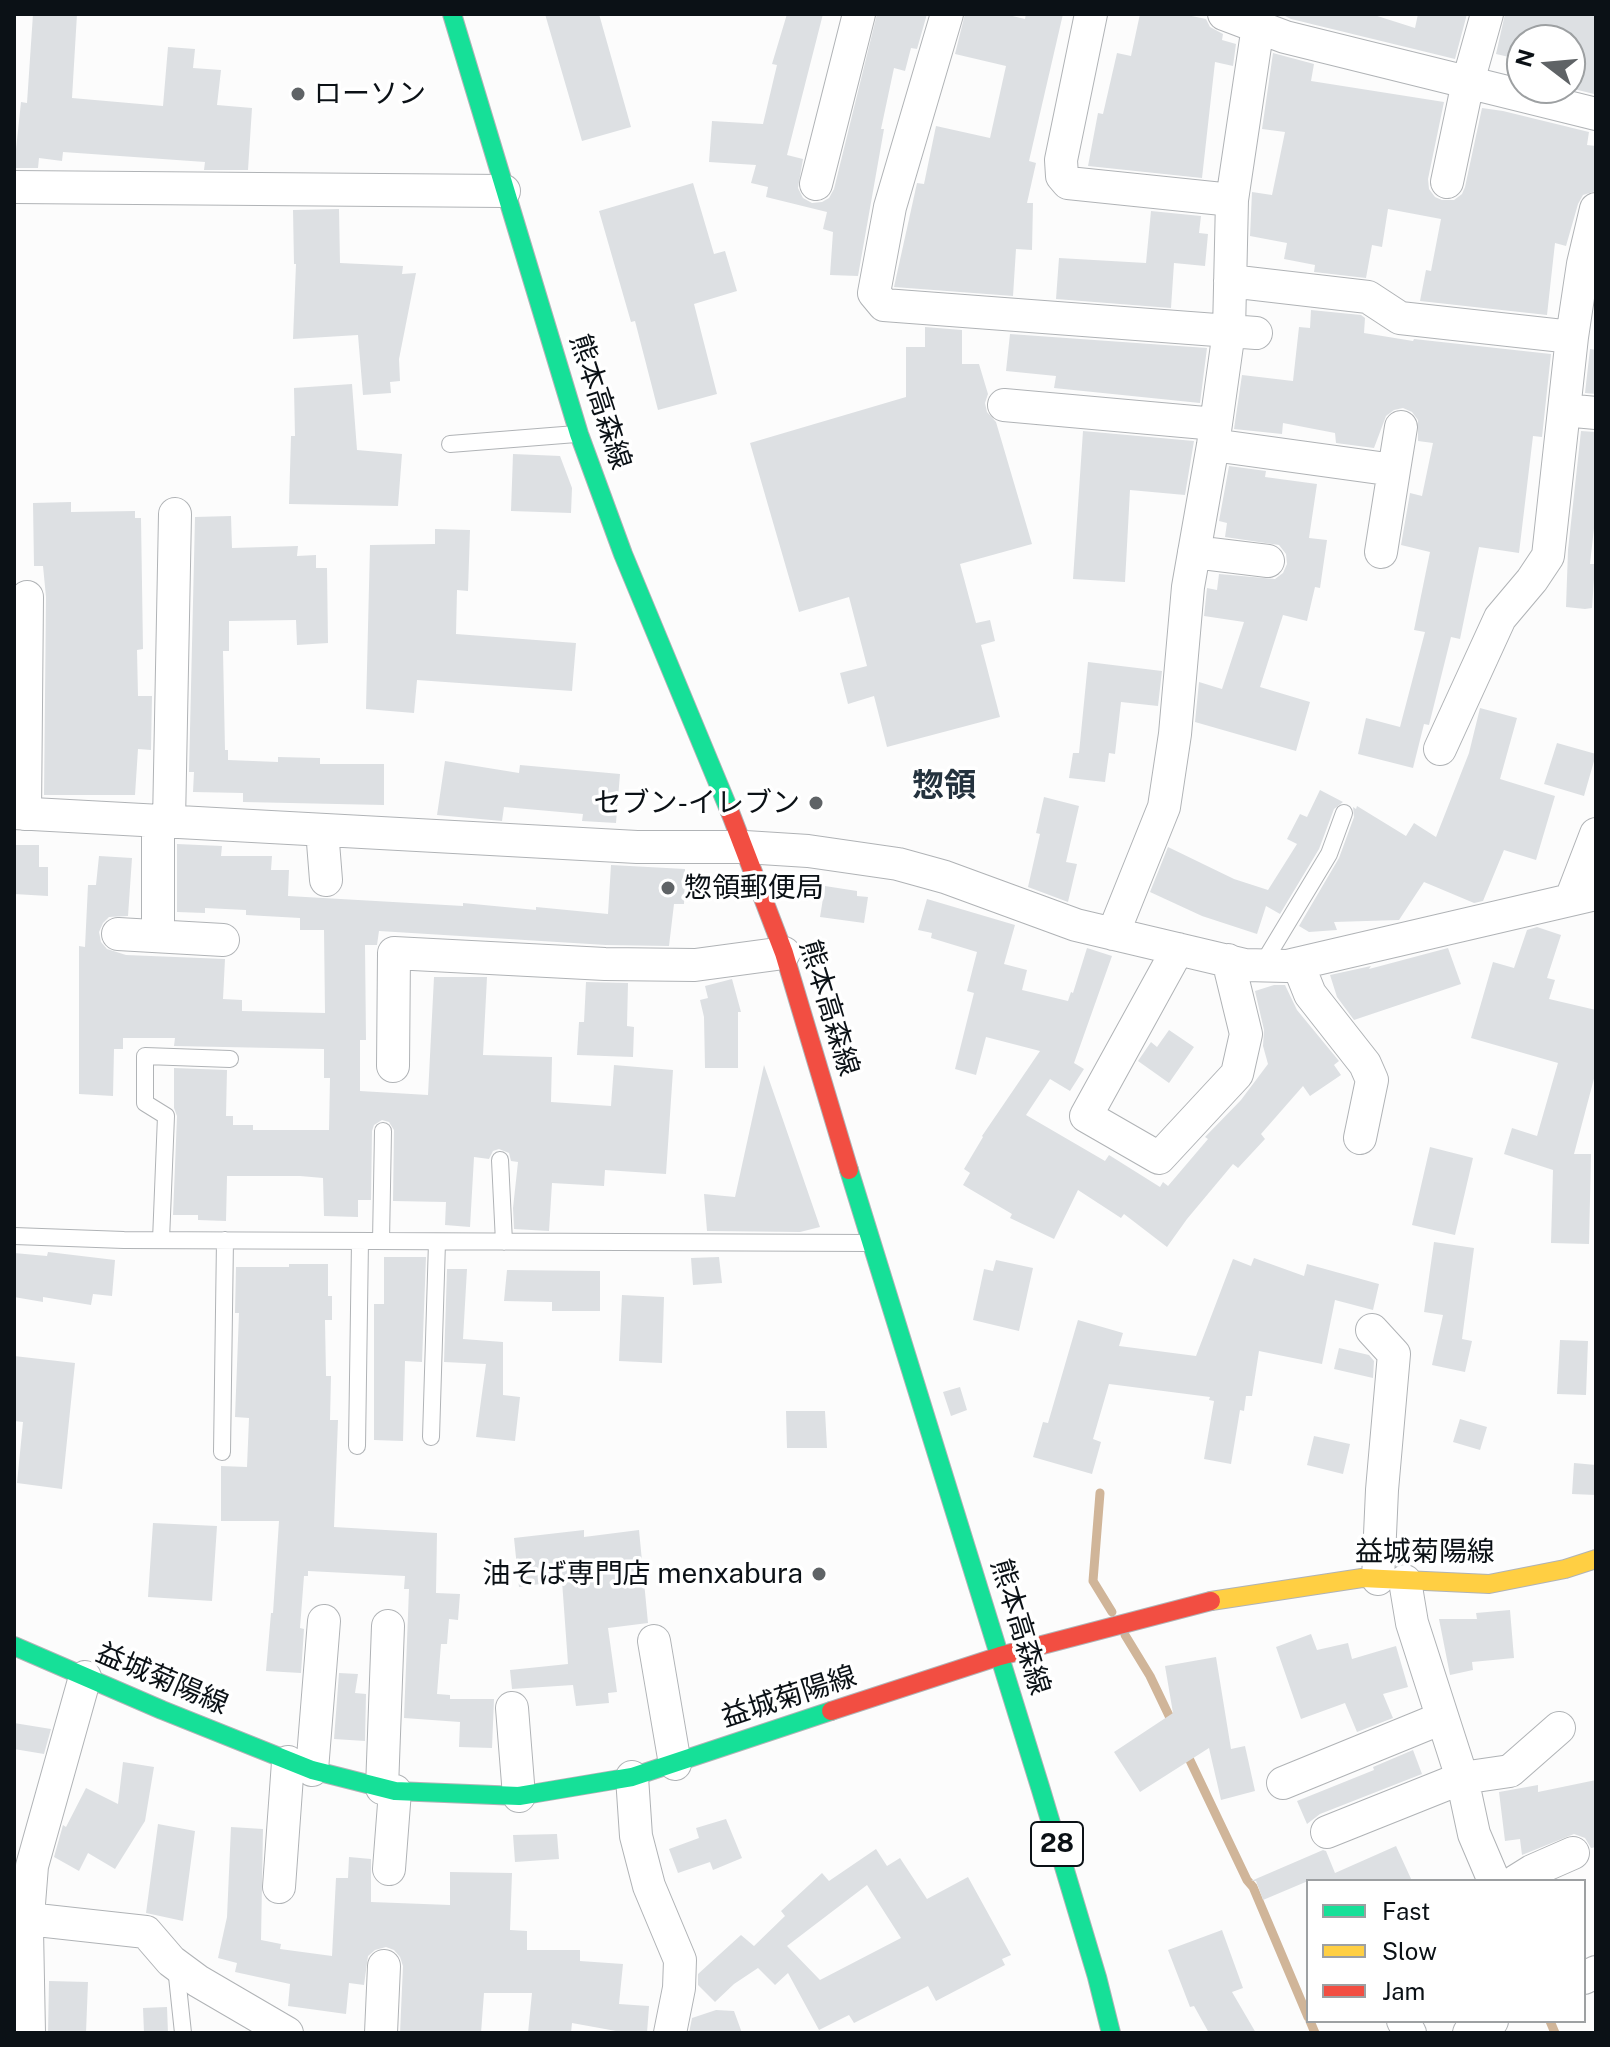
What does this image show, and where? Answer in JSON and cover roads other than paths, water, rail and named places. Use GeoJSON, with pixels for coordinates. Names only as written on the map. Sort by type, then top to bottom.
{"type":"FeatureCollection","features":[{"type":"Feature","properties":{"kind":"main road","name":"熊本高森線"},"geometry":{"type":"LineString","coordinates":[[452,14],[579,434],[623,554],[745,847],[784,953],[1000,1656],[1111,2033]]}},
{"type":"Feature","properties":{"kind":"main road","name":"益城菊陽線"},"geometry":{"type":"LineString","coordinates":[[14,1646],[300,1766],[389,1790],[519,1796],[632,1777],[1000,1656],[1194,1604],[1362,1578],[1489,1584],[1565,1569],[1596,1559]]}},
{"type":"Feature","properties":{"kind":"street"},"geometry":{"type":"LineString","coordinates":[[816,184],[859,14]]}},
{"type":"Feature","properties":{"kind":"street"},"geometry":{"type":"LineString","coordinates":[[947,14],[890,207],[874,293],[884,305],[1242,332]]}},
{"type":"Feature","properties":{"kind":"street"},"geometry":{"type":"LineString","coordinates":[[1091,14],[1061,160],[1062,176],[1068,183],[1232,200]]}},
{"type":"Feature","properties":{"kind":"street"},"geometry":{"type":"LineString","coordinates":[[1224,14],[1285,37],[1596,114]]}},
{"type":"Feature","properties":{"kind":"street"},"geometry":{"type":"LineString","coordinates":[[1447,182],[1468,82],[1487,14]]}},
{"type":"Feature","properties":{"kind":"street"},"geometry":{"type":"LineString","coordinates":[[1113,934],[1164,807],[1175,734],[1188,587],[1215,434],[1242,332],[1230,281],[1232,200],[1258,26]]}},
{"type":"Feature","properties":{"kind":"street"},"geometry":{"type":"LineString","coordinates":[[14,187],[504,191]]}},
{"type":"Feature","properties":{"kind":"street"},"geometry":{"type":"LineString","coordinates":[[1440,749],[1500,618],[1548,556],[1572,337],[1583,264],[1596,209]]}},
{"type":"Feature","properties":{"kind":"street"},"geometry":{"type":"LineString","coordinates":[[1230,281],[1368,297],[1400,318],[1572,337]]}},
{"type":"Feature","properties":{"kind":"street"},"geometry":{"type":"LineString","coordinates":[[1004,405],[1215,434],[1394,470]]}},
{"type":"Feature","properties":{"kind":"street"},"geometry":{"type":"LineString","coordinates":[[1564,410],[1596,413]]}},
{"type":"Feature","properties":{"kind":"street"},"geometry":{"type":"LineString","coordinates":[[1381,552],[1401,427]]}},
{"type":"Feature","properties":{"kind":"street"},"geometry":{"type":"LineString","coordinates":[[158,936],[175,514]]}},
{"type":"Feature","properties":{"kind":"street"},"geometry":{"type":"LineString","coordinates":[[1194,552],[1268,561]]}},
{"type":"Feature","properties":{"kind":"street"},"geometry":{"type":"LineString","coordinates":[[27,597],[20,814],[637,847],[745,847],[808,851],[898,864],[945,877],[1076,925],[1262,965],[1298,964],[1584,896],[1596,834]]}},
{"type":"Feature","properties":{"kind":"street"},"geometry":{"type":"LineString","coordinates":[[322,830],[326,880]]}},
{"type":"Feature","properties":{"kind":"street"},"geometry":{"type":"LineString","coordinates":[[118,934],[223,940]]}},
{"type":"Feature","properties":{"kind":"street"},"geometry":{"type":"LineString","coordinates":[[1178,949],[1086,1116],[1159,1158],[1237,1074],[1246,1034],[1228,960]]}},
{"type":"Feature","properties":{"kind":"street"},"geometry":{"type":"LineString","coordinates":[[393,1066],[394,953],[695,965],[784,953]]}},
{"type":"Feature","properties":{"kind":"street"},"geometry":{"type":"LineString","coordinates":[[1298,964],[1310,994],[1365,1064],[1372,1080],[1360,1138]]}},
{"type":"Feature","properties":{"kind":"street"},"geometry":{"type":"LineString","coordinates":[[1372,1330],[1394,1354],[1382,1490],[1391,1580],[1412,1623],[1462,1778],[1474,1834],[1493,1879]]}},
{"type":"Feature","properties":{"kind":"street"},"geometry":{"type":"LineString","coordinates":[[279,1887],[324,1621]]}},
{"type":"Feature","properties":{"kind":"street"},"geometry":{"type":"LineString","coordinates":[[388,1626],[389,1869]]}},
{"type":"Feature","properties":{"kind":"street"},"geometry":{"type":"LineString","coordinates":[[654,1641],[675,1764]]}},
{"type":"Feature","properties":{"kind":"street"},"geometry":{"type":"LineString","coordinates":[[29,2033],[28,1919],[23,1864],[85,1677]]}},
{"type":"Feature","properties":{"kind":"street"},"geometry":{"type":"LineString","coordinates":[[512,1708],[519,1796]]}},
{"type":"Feature","properties":{"kind":"street"},"geometry":{"type":"LineString","coordinates":[[1283,1783],[1442,1718]]}},
{"type":"Feature","properties":{"kind":"street"},"geometry":{"type":"LineString","coordinates":[[1327,1832],[1462,1778],[1510,1771],[1559,1728]]}},
{"type":"Feature","properties":{"kind":"street"},"geometry":{"type":"LineString","coordinates":[[632,1777],[636,1836],[642,1861],[649,1886],[680,1960],[679,1988],[670,2033]]}},
{"type":"Feature","properties":{"kind":"street"},"geometry":{"type":"LineString","coordinates":[[1519,1879],[1573,1853]]}},
{"type":"Feature","properties":{"kind":"street"},"geometry":{"type":"LineString","coordinates":[[28,1919],[146,1932],[176,1965],[287,2033]]}},
{"type":"Feature","properties":{"kind":"street"},"geometry":{"type":"LineString","coordinates":[[381,2033],[384,1966]]}},
{"type":"Feature","properties":{"kind":"street"},"geometry":{"type":"LineString","coordinates":[[1469,2033],[1488,2023]]}},
{"type":"Feature","properties":{"kind":"lane"},"geometry":{"type":"LineString","coordinates":[[450,444],[579,434]]}},
{"type":"Feature","properties":{"kind":"lane"},"geometry":{"type":"LineString","coordinates":[[1262,965],[1329,854],[1344,813]]}},
{"type":"Feature","properties":{"kind":"lane"},"geometry":{"type":"LineString","coordinates":[[161,1240],[166,1116],[145,1103],[145,1056],[230,1059]]}},
{"type":"Feature","properties":{"kind":"lane"},"geometry":{"type":"LineString","coordinates":[[381,1241],[383,1131]]}},
{"type":"Feature","properties":{"kind":"lane"},"geometry":{"type":"LineString","coordinates":[[500,1160],[504,1242]]}},
{"type":"Feature","properties":{"kind":"lane"},"geometry":{"type":"LineString","coordinates":[[14,1236],[161,1240],[871,1243]]}},
{"type":"Feature","properties":{"kind":"lane"},"geometry":{"type":"LineString","coordinates":[[222,1452],[225,1240]]}},
{"type":"Feature","properties":{"kind":"lane"},"geometry":{"type":"LineString","coordinates":[[357,1446],[360,1241]]}},
{"type":"Feature","properties":{"kind":"lane"},"geometry":{"type":"LineString","coordinates":[[431,1437],[437,1242]]}},
{"type":"Feature","properties":{"kind":"lane"},"geometry":{"type":"LineString","coordinates":[[176,1965],[183,2033]]}},
{"type":"Feature","properties":{"kind":"waterway"},"geometry":{"type":"LineString","coordinates":[[1100,1493],[1093,1581],[1112,1612]]}},
{"type":"Feature","properties":{"kind":"waterway"},"geometry":{"type":"LineString","coordinates":[[1125,1635],[1150,1676],[1173,1724]]}},
{"type":"Feature","properties":{"kind":"waterway"},"geometry":{"type":"LineString","coordinates":[[1186,1752],[1253,1887],[1306,2012]]}},
{"type":"Feature","properties":{"kind":"waterway"},"geometry":{"type":"LineString","coordinates":[[1311,2023],[1315,2033]]}},
{"type":"Feature","properties":{"kind":"waterway"},"geometry":{"type":"LineString","coordinates":[[1551,2023],[1555,2033]]}},
{"type":"Feature","properties":{"kind":"place","name":"ローソン"},"geometry":{"type":"Point","coordinates":[298,94]}},
{"type":"Feature","properties":{"kind":"place","name":"セブン-イレブン"},"geometry":{"type":"Point","coordinates":[816,803]}},
{"type":"Feature","properties":{"kind":"place","name":"惣領郵便局"},"geometry":{"type":"Point","coordinates":[668,888]}},
{"type":"Feature","properties":{"kind":"place","name":"油そば専門店 menxabura"},"geometry":{"type":"Point","coordinates":[819,1574]}},
{"type":"Feature","properties":{"kind":"district","name":"惣領"},"geometry":{"type":"Point","coordinates":[944,786]}}]}
